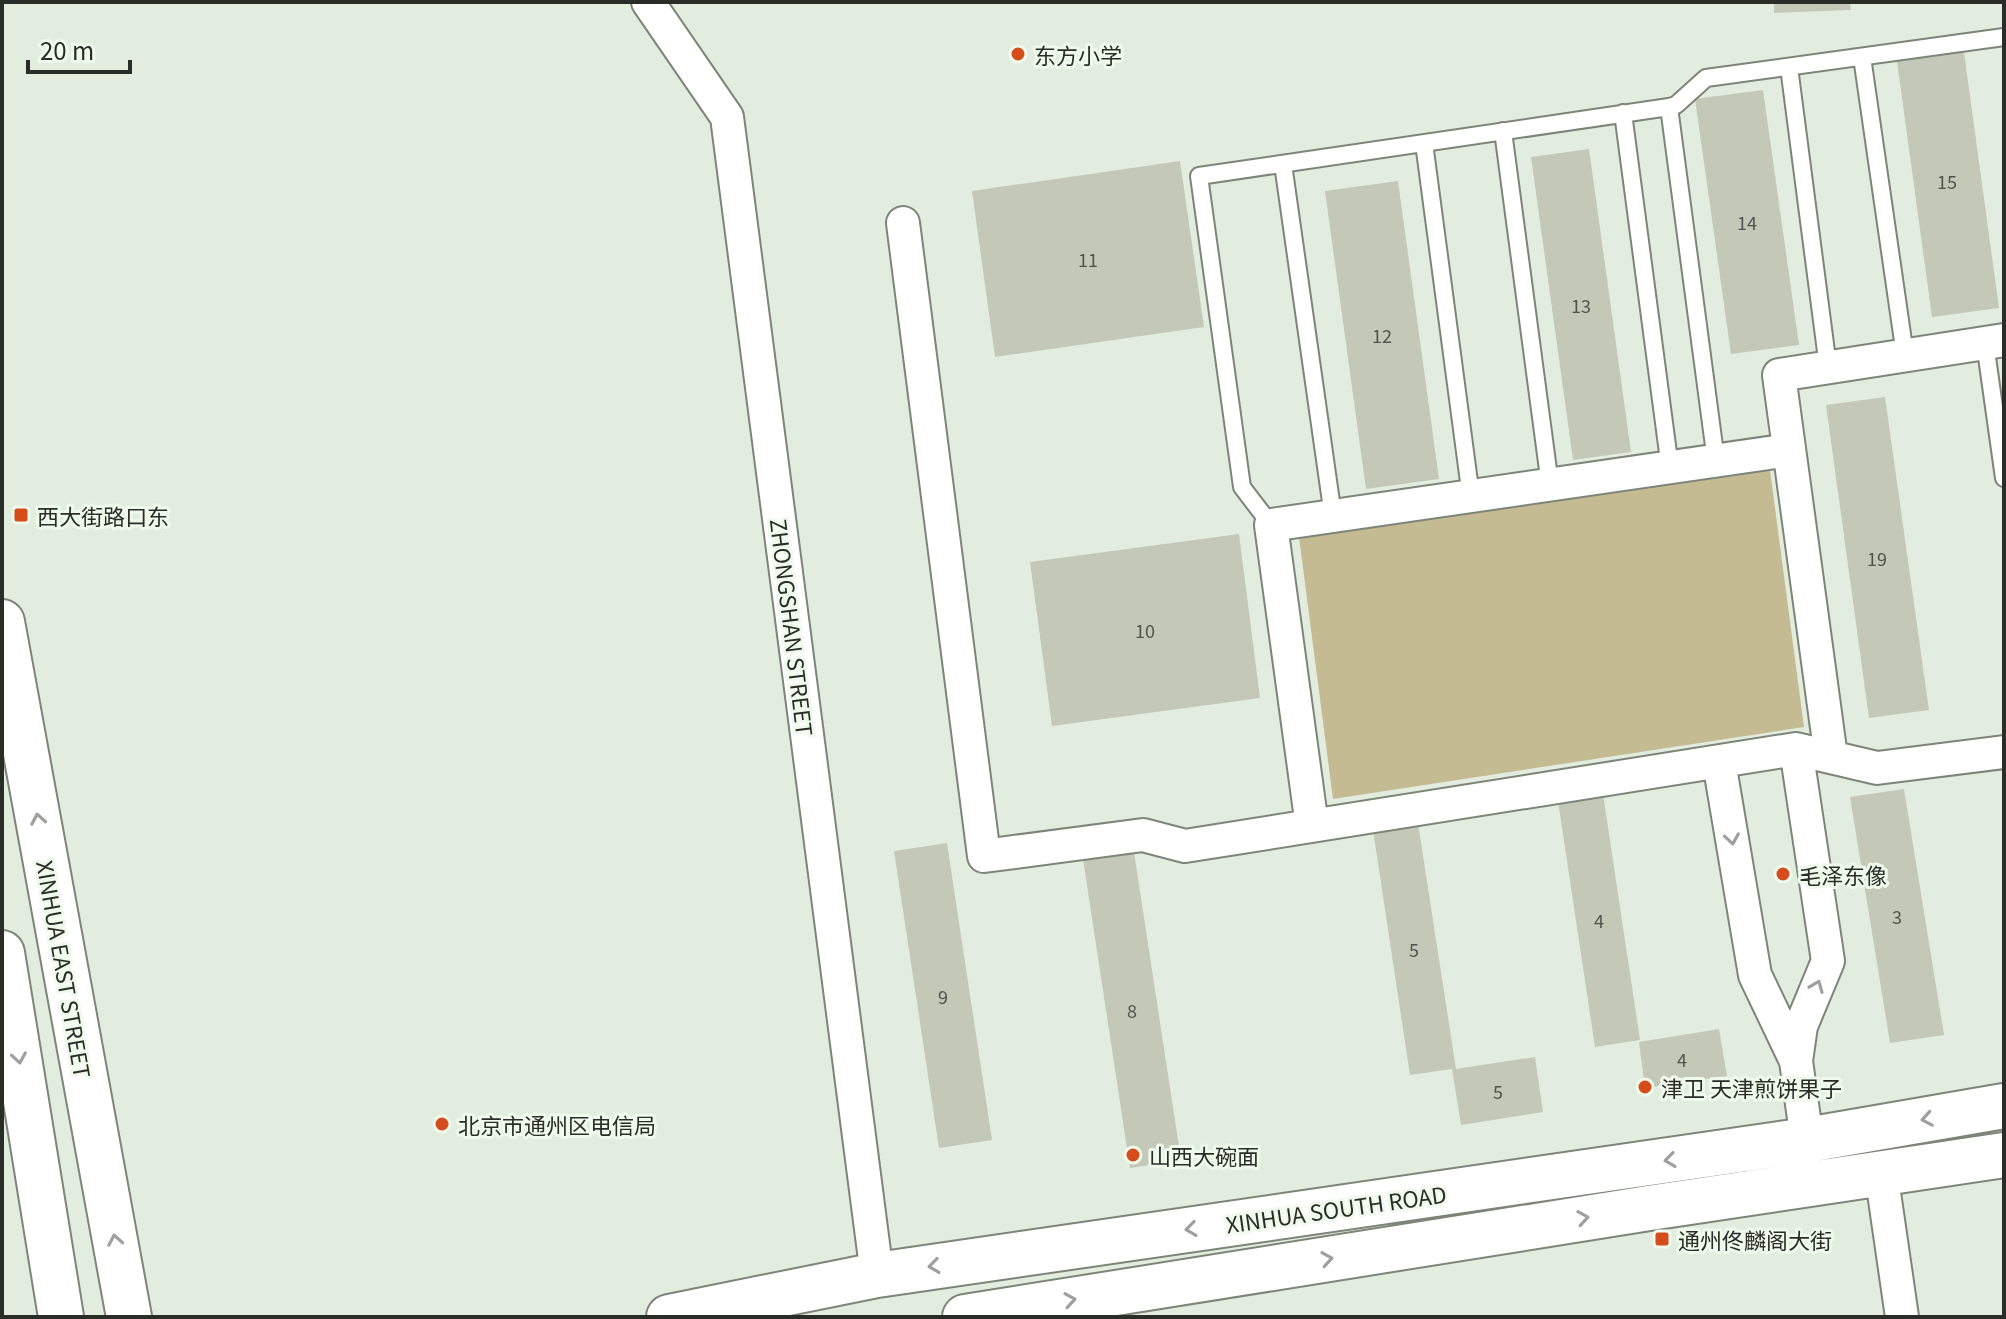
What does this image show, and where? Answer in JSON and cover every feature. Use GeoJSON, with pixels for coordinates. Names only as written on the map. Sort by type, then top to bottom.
{"type":"FeatureCollection","features":[{"type":"Feature","properties":{"kind":"main road","name":"XINHUA EAST STREET"},"geometry":{"type":"LineString","coordinates":[[2,622],[129,1317]]}},
{"type":"Feature","properties":{"kind":"main road"},"geometry":{"type":"LineString","coordinates":[[2,953],[61,1317]]}},
{"type":"Feature","properties":{"kind":"main road","name":"XINHUA SOUTH ROAD"},"geometry":{"type":"LineString","coordinates":[[669,1317],[877,1275],[1807,1140],[2004,1106]]}},
{"type":"Feature","properties":{"kind":"main road"},"geometry":{"type":"LineString","coordinates":[[965,1317],[2004,1155]]}},
{"type":"Feature","properties":{"kind":"street","name":"ZHONGSHAN STREET"},"geometry":{"type":"LineString","coordinates":[[648,2],[727,117],[877,1275]]}},
{"type":"Feature","properties":{"kind":"street"},"geometry":{"type":"LineString","coordinates":[[903,223],[984,856],[1143,835],[1185,846],[1796,749],[1877,768],[2004,752]]}},
{"type":"Feature","properties":{"kind":"street"},"geometry":{"type":"LineString","coordinates":[[1831,757],[1779,375],[1995,342]]}},
{"type":"Feature","properties":{"kind":"street"},"geometry":{"type":"LineString","coordinates":[[1312,826],[1271,525],[1789,450]]}},
{"type":"Feature","properties":{"kind":"street"},"geometry":{"type":"LineString","coordinates":[[1796,749],[1828,961],[1801,1026],[1796,1061],[1807,1140]]}},
{"type":"Feature","properties":{"kind":"street"},"geometry":{"type":"LineString","coordinates":[[1719,762],[1755,975],[1796,1061]]}},
{"type":"Feature","properties":{"kind":"street"},"geometry":{"type":"LineString","coordinates":[[1881,1172],[1902,1317]]}},
{"type":"Feature","properties":{"kind":"lane"},"geometry":{"type":"LineString","coordinates":[[1271,525],[1242,487],[1199,176],[1669,107],[1676,105],[1706,78],[2004,37]]}},
{"type":"Feature","properties":{"kind":"lane"},"geometry":{"type":"LineString","coordinates":[[1862,57],[1905,355]]}},
{"type":"Feature","properties":{"kind":"lane"},"geometry":{"type":"LineString","coordinates":[[1789,67],[1828,367]]}},
{"type":"Feature","properties":{"kind":"lane"},"geometry":{"type":"LineString","coordinates":[[1669,107],[1716,461]]}},
{"type":"Feature","properties":{"kind":"lane"},"geometry":{"type":"LineString","coordinates":[[1623,113],[1670,468]]}},
{"type":"Feature","properties":{"kind":"lane"},"geometry":{"type":"LineString","coordinates":[[1503,131],[1550,485]]}},
{"type":"Feature","properties":{"kind":"lane"},"geometry":{"type":"LineString","coordinates":[[1424,143],[1471,497]]}},
{"type":"Feature","properties":{"kind":"lane"},"geometry":{"type":"LineString","coordinates":[[1283,164],[1333,516]]}},
{"type":"Feature","properties":{"kind":"lane"},"geometry":{"type":"LineString","coordinates":[[1995,342],[2004,478]]}},
{"type":"Feature","properties":{"kind":"shaded area"},"geometry":{"type":"Polygon","coordinates":[[[1770,470],[1804,727],[1333,799],[1299,537],[1770,470]]]}},
{"type":"Feature","properties":{"kind":"building"},"geometry":{"type":"Polygon","coordinates":[[[1774,2],[1850,2],[1851,10],[1774,13],[1774,2]]]}},
{"type":"Feature","properties":{"kind":"building"},"geometry":{"type":"Polygon","coordinates":[[[1963,45],[1999,308],[1932,317],[1896,54],[1963,45]]]}},
{"type":"Feature","properties":{"kind":"building"},"geometry":{"type":"Polygon","coordinates":[[[1763,90],[1799,345],[1731,354],[1695,99],[1763,90]]]}},
{"type":"Feature","properties":{"kind":"building"},"geometry":{"type":"Polygon","coordinates":[[[1589,149],[1631,452],[1573,460],[1531,157],[1589,149]]]}},
{"type":"Feature","properties":{"kind":"building"},"geometry":{"type":"Polygon","coordinates":[[[1180,161],[1204,327],[995,357],[972,191],[1180,161]]]}},
{"type":"Feature","properties":{"kind":"building"},"geometry":{"type":"Polygon","coordinates":[[[1398,181],[1439,479],[1366,489],[1325,191],[1398,181]]]}},
{"type":"Feature","properties":{"kind":"building"},"geometry":{"type":"Polygon","coordinates":[[[1885,397],[1929,710],[1869,718],[1826,405],[1885,397]]]}},
{"type":"Feature","properties":{"kind":"building"},"geometry":{"type":"Polygon","coordinates":[[[1239,534],[1260,698],[1052,726],[1030,562],[1239,534]]]}},
{"type":"Feature","properties":{"kind":"building"},"geometry":{"type":"Polygon","coordinates":[[[1904,789],[1944,1035],[1890,1043],[1850,797],[1904,789]]]}},
{"type":"Feature","properties":{"kind":"building"},"geometry":{"type":"Polygon","coordinates":[[[1603,794],[1640,1040],[1595,1047],[1558,801],[1603,794]]]}},
{"type":"Feature","properties":{"kind":"building"},"geometry":{"type":"Polygon","coordinates":[[[1418,823],[1456,1069],[1535,1057],[1543,1112],[1461,1125],[1452,1069],[1410,1075],[1373,830],[1418,823]]]}},
{"type":"Feature","properties":{"kind":"building"},"geometry":{"type":"Polygon","coordinates":[[[947,843],[992,1140],[939,1148],[894,851],[947,843]]]}},
{"type":"Feature","properties":{"kind":"building"},"geometry":{"type":"Polygon","coordinates":[[[1134,852],[1181,1160],[1130,1168],[1083,859],[1134,852]]]}},
{"type":"Feature","properties":{"kind":"building"},"geometry":{"type":"Polygon","coordinates":[[[1719,1029],[1727,1076],[1645,1088],[1639,1042],[1719,1029]]]}},
{"type":"Feature","properties":{"kind":"place","name":"东方小学"},"geometry":{"type":"Point","coordinates":[1018,54]}},
{"type":"Feature","properties":{"kind":"place","name":"西大街路口东"},"geometry":{"type":"Point","coordinates":[21,515]}},
{"type":"Feature","properties":{"kind":"place","name":"毛泽东像"},"geometry":{"type":"Point","coordinates":[1783,874]}},
{"type":"Feature","properties":{"kind":"place","name":"津卫 天津煎饼果子"},"geometry":{"type":"Point","coordinates":[1645,1087]}},
{"type":"Feature","properties":{"kind":"place","name":"北京市通州区电信局"},"geometry":{"type":"Point","coordinates":[442,1124]}},
{"type":"Feature","properties":{"kind":"place","name":"山西大碗面"},"geometry":{"type":"Point","coordinates":[1133,1155]}},
{"type":"Feature","properties":{"kind":"place","name":"通州佟麟阁大街"},"geometry":{"type":"Point","coordinates":[1662,1239]}}]}
